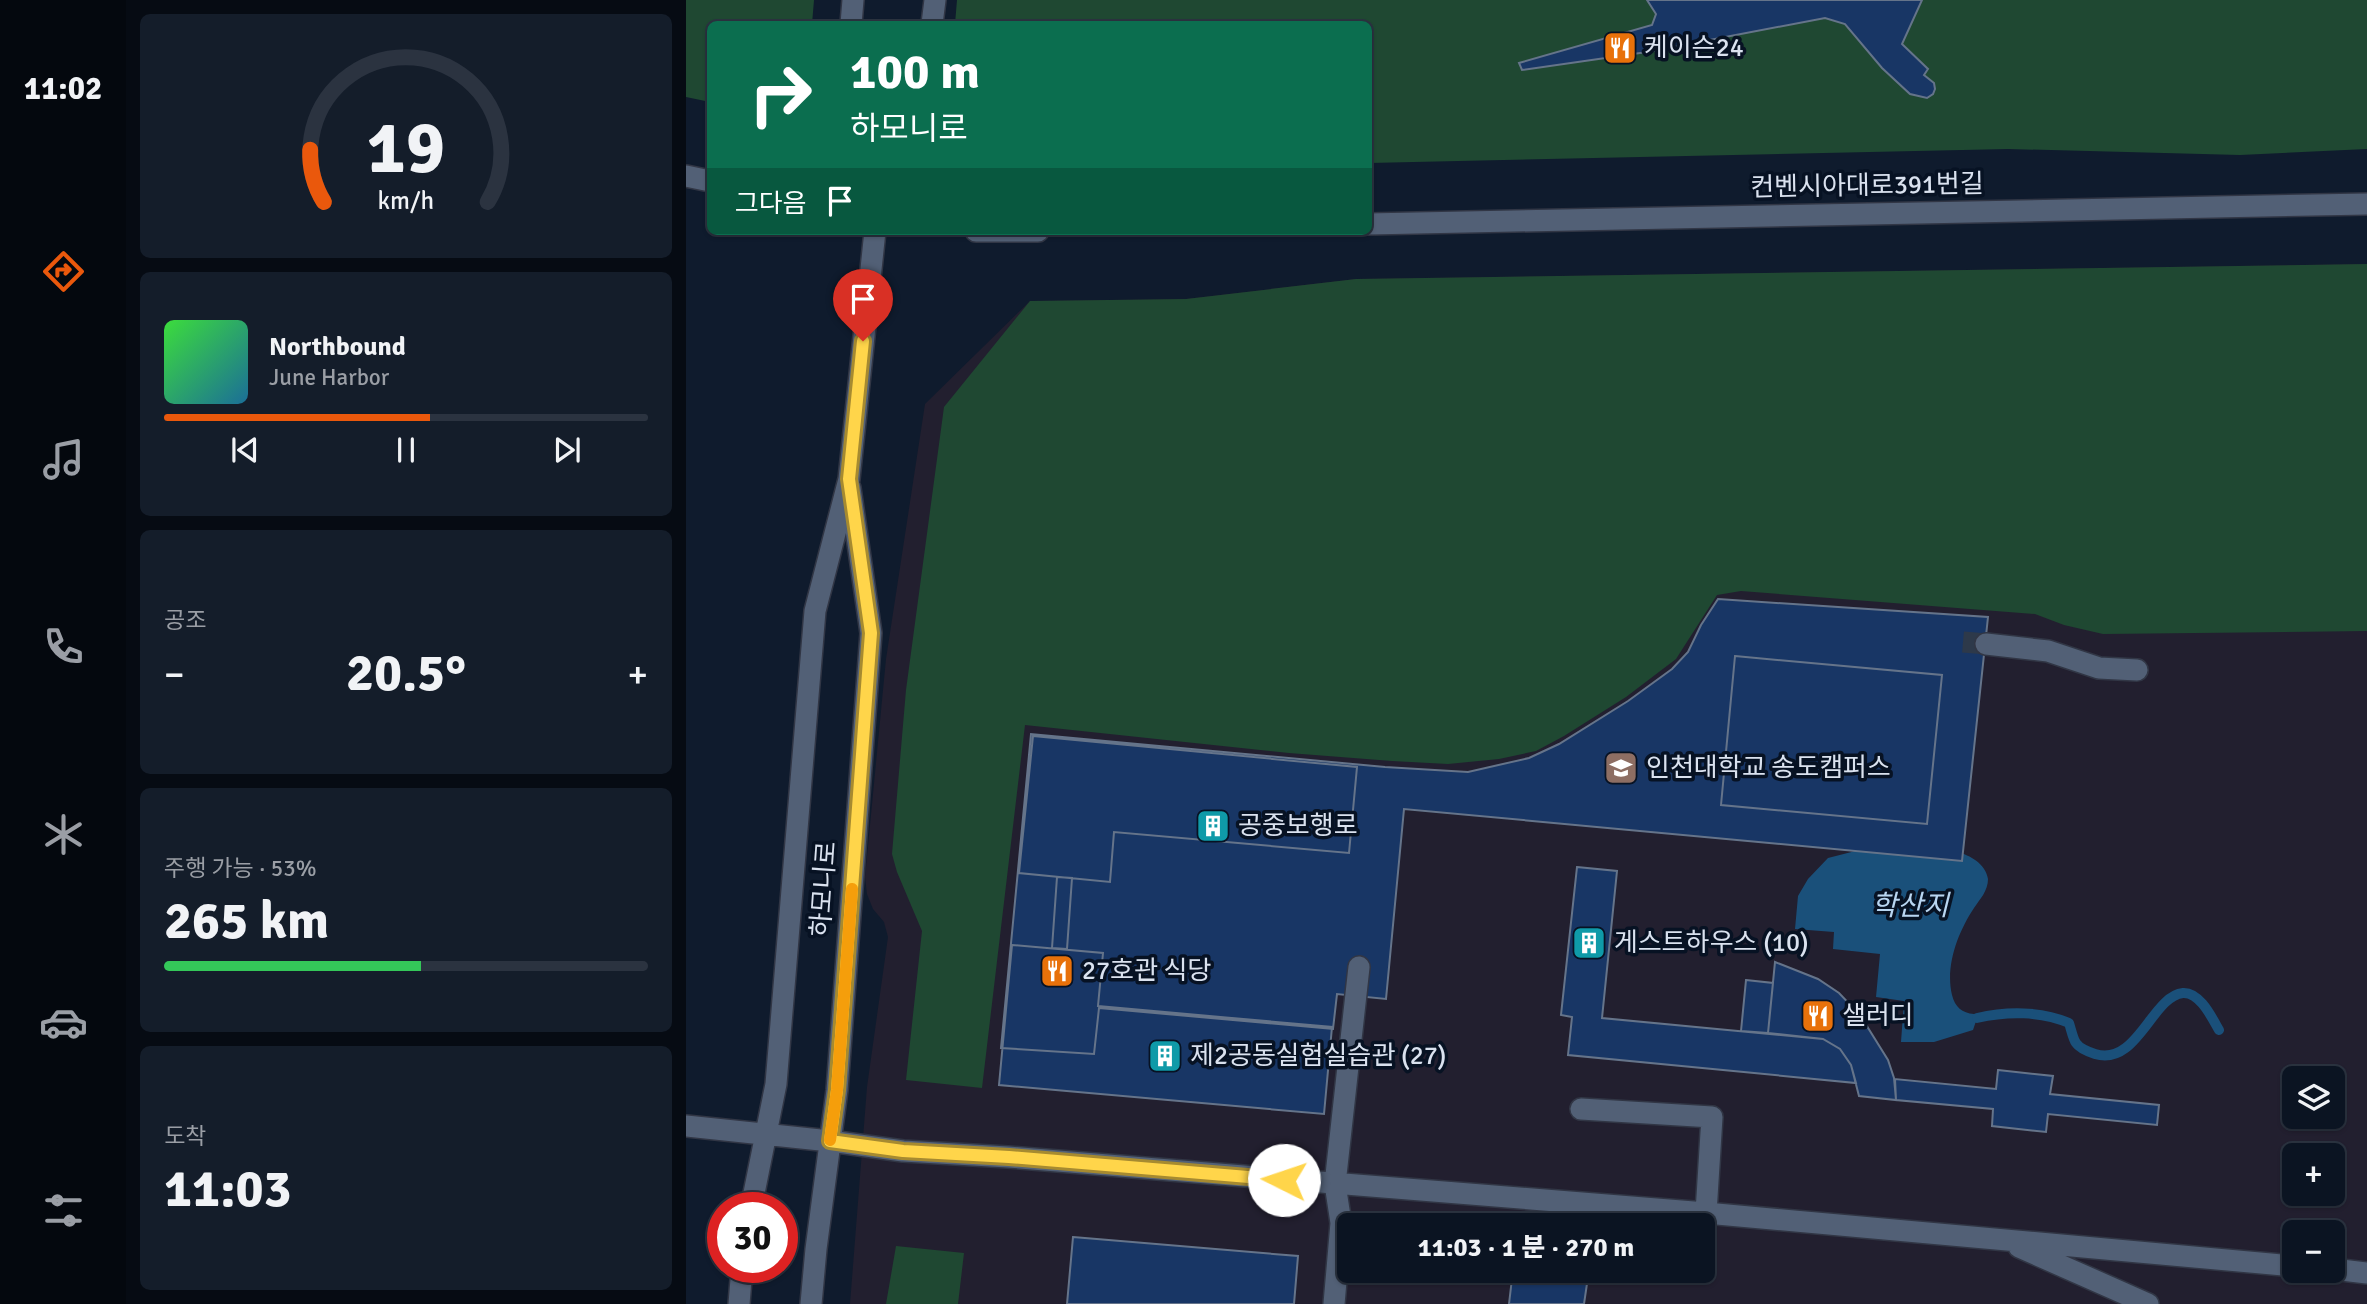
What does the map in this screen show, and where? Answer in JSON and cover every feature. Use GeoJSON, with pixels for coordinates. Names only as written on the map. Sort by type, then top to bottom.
{"type":"FeatureCollection","features":[{"type":"Feature","properties":{"kind":"street"},"geometry":{"type":"LineString","coordinates":[[851,21],[853,0]]}},
{"type":"Feature","properties":{"kind":"street"},"geometry":{"type":"LineString","coordinates":[[932,21],[935,0]]}},
{"type":"Feature","properties":{"kind":"street"},"geometry":{"type":"LineString","coordinates":[[686,176],[707,180]]}},
{"type":"Feature","properties":{"kind":"street","name":"컨벤시아대로391번길"},"geometry":{"type":"LineString","coordinates":[[1372,224],[2367,204]]}},
{"type":"Feature","properties":{"kind":"street","name":"하모니로"},"geometry":{"type":"LineString","coordinates":[[754,1192],[776,1084],[815,611],[849,479],[875,235]]}},
{"type":"Feature","properties":{"kind":"street","name":"하모니로"},"geometry":{"type":"LineString","coordinates":[[811,1304],[837,1090],[871,633],[849,479]]}},
{"type":"Feature","properties":{"kind":"street"},"geometry":{"type":"LineString","coordinates":[[1986,644],[2048,651],[2099,668],[2137,670]]}},
{"type":"Feature","properties":{"kind":"street"},"geometry":{"type":"LineString","coordinates":[[1334,1304],[1341,1223],[1335,1184],[1359,967]]}},
{"type":"Feature","properties":{"kind":"street"},"geometry":{"type":"LineString","coordinates":[[686,1126],[903,1151],[1021,1158],[1706,1213],[1712,1117],[1581,1109]]}},
{"type":"Feature","properties":{"kind":"street"},"geometry":{"type":"LineString","coordinates":[[1715,1214],[2282,1265]]}},
{"type":"Feature","properties":{"kind":"street"},"geometry":{"type":"LineString","coordinates":[[2005,1240],[2148,1304]]}},
{"type":"Feature","properties":{"kind":"street"},"geometry":{"type":"LineString","coordinates":[[2345,1270],[2367,1273]]}},
{"type":"Feature","properties":{"kind":"street"},"geometry":{"type":"LineString","coordinates":[[739,1304],[741,1283]]}},
{"type":"Feature","properties":{"kind":"shaded area","name":"인천대학교 송도캠퍼스"},"geometry":{"type":"Polygon","coordinates":[[[2367,264],[2367,1304],[850,1304],[867,1087],[888,937],[884,922],[873,909],[867,894],[865,877],[886,659],[925,404],[1030,301],[1186,299],[1356,279],[2367,264]]]}},
{"type":"Feature","properties":{"kind":"green space"},"geometry":{"type":"Polygon","coordinates":[[[686,0],[814,0],[812,21],[707,21],[707,101],[686,97],[686,0]]]}},
{"type":"Feature","properties":{"kind":"green space"},"geometry":{"type":"Polygon","coordinates":[[[957,0],[2367,0],[2367,149],[2240,155],[2008,149],[1372,163],[1372,21],[955,21],[957,0]]]}},
{"type":"Feature","properties":{"kind":"green space"},"geometry":{"type":"Polygon","coordinates":[[[2367,264],[2367,631],[2103,634],[2064,625],[2035,614],[1741,591],[1717,595],[1676,659],[1626,697],[1536,751],[1499,759],[1448,764],[1392,761],[1025,725],[982,1088],[906,1080],[922,931],[892,854],[906,690],[944,407],[1030,301],[1186,299],[1356,279],[2367,264]]]}},
{"type":"Feature","properties":{"kind":"green space"},"geometry":{"type":"Polygon","coordinates":[[[896,1246],[964,1253],[958,1304],[886,1304],[896,1246]]]}},
{"type":"Feature","properties":{"kind":"water","name":"학산지"},"geometry":{"type":"Polygon","coordinates":[[[1871,847],[1927,848],[1962,853],[1981,865],[1987,874],[1987,887],[1958,938],[1950,973],[1955,1003],[1960,1009],[1974,1014],[1977,1018],[1973,1030],[1934,1042],[1901,1042],[1904,1001],[1876,997],[1880,954],[1833,949],[1834,932],[1795,929],[1798,896],[1808,879],[1828,858],[1871,847]]]}},
{"type":"Feature","properties":{"kind":"building","name":"케이슨24"},"geometry":{"type":"Polygon","coordinates":[[[1647,0],[1922,0],[1902,44],[1928,69],[1924,75],[1934,83],[1935,89],[1927,98],[1910,94],[1882,68],[1845,24],[1825,18],[1647,52],[1522,70],[1519,63],[1652,25],[1656,14],[1647,0]]]}},
{"type":"Feature","properties":{"kind":"building","name":"공중보행로"},"geometry":{"type":"Polygon","coordinates":[[[1718,599],[1988,617],[1962,861],[1404,809],[1386,999],[1337,994],[1333,1029],[1099,1008],[1094,1054],[1001,1048],[1031,734],[1385,767],[1468,772],[1529,758],[1559,744],[1628,701],[1672,669],[1688,652],[1718,599]]]}},
{"type":"Feature","properties":{"kind":"building"},"geometry":{"type":"Polygon","coordinates":[[[1735,656],[1942,675],[1927,824],[1721,805],[1735,656]]]}},
{"type":"Feature","properties":{"kind":"building"},"geometry":{"type":"Polygon","coordinates":[[[1033,736],[1357,767],[1349,853],[1114,832],[1110,882],[1019,873],[1033,736]]]}},
{"type":"Feature","properties":{"kind":"building","name":"게스트하우스 (10)"},"geometry":{"type":"Polygon","coordinates":[[[1577,867],[1617,871],[1602,1018],[1823,1039],[1840,1049],[1851,1065],[1856,1083],[1568,1055],[1572,1017],[1561,1015],[1577,867]]]}},
{"type":"Feature","properties":{"kind":"building"},"geometry":{"type":"Polygon","coordinates":[[[1057,877],[1072,878],[1067,949],[1052,948],[1057,877]]]}},
{"type":"Feature","properties":{"kind":"building","name":"제2공동실험실습관 (27)"},"geometry":{"type":"Polygon","coordinates":[[[1012,945],[1103,953],[1098,1006],[1332,1027],[1324,1114],[999,1085],[1012,945]]]}},
{"type":"Feature","properties":{"kind":"building"},"geometry":{"type":"Polygon","coordinates":[[[1775,962],[1818,979],[1839,993],[1860,1015],[1888,1060],[1894,1078],[1896,1100],[1859,1096],[1851,1065],[1840,1049],[1823,1039],[1768,1033],[1775,962]]]}},
{"type":"Feature","properties":{"kind":"building"},"geometry":{"type":"Polygon","coordinates":[[[1746,980],[1773,983],[1768,1033],[1741,1031],[1746,980]]]}},
{"type":"Feature","properties":{"kind":"building"},"geometry":{"type":"Polygon","coordinates":[[[1998,1070],[2053,1076],[2050,1094],[2159,1105],[2157,1125],[2048,1114],[2046,1132],[1992,1126],[1993,1109],[1896,1100],[1895,1079],[1996,1089],[1998,1070]]]}},
{"type":"Feature","properties":{"kind":"building"},"geometry":{"type":"Polygon","coordinates":[[[1073,1237],[1298,1256],[1294,1304],[1067,1304],[1073,1237]]]}},
{"type":"Feature","properties":{"kind":"building"},"geometry":{"type":"Polygon","coordinates":[[[1511,1283],[1587,1283],[1584,1304],[1509,1304],[1511,1283]]]}},
{"type":"Feature","properties":{"kind":"waterway"},"geometry":{"type":"LineString","coordinates":[[1977,1018],[2024,1013],[2058,1019],[2069,1023],[2074,1039],[2080,1047],[2095,1054],[2110,1055],[2133,1041],[2162,1006],[2172,997],[2183,993],[2200,1001],[2219,1030]]}},
{"type":"Feature","properties":{"kind":"tunnel"},"geometry":{"type":"LineString","coordinates":[[1963,642],[1986,644]]}},
{"type":"Feature","properties":{"kind":"slow traffic"},"geometry":{"type":"LineString","coordinates":[[830,1140],[837,1090],[852,889]]}},
{"type":"Feature","properties":{"kind":"place","name":"케이슨24"},"geometry":{"type":"Point","coordinates":[1620,48]}},
{"type":"Feature","properties":{"kind":"place","name":"인천대학교 송도캠퍼스"},"geometry":{"type":"Point","coordinates":[1621,768]}},
{"type":"Feature","properties":{"kind":"place","name":"공중보행로"},"geometry":{"type":"Point","coordinates":[1213,826]}},
{"type":"Feature","properties":{"kind":"place","name":"게스트하우스 (10)"},"geometry":{"type":"Point","coordinates":[1589,943]}},
{"type":"Feature","properties":{"kind":"place","name":"27호관 식당"},"geometry":{"type":"Point","coordinates":[1057,971]}},
{"type":"Feature","properties":{"kind":"place","name":"샐러디"},"geometry":{"type":"Point","coordinates":[1818,1016]}},
{"type":"Feature","properties":{"kind":"place","name":"제2공동실험실습관 (27)"},"geometry":{"type":"Point","coordinates":[1165,1056]}},
{"type":"Feature","properties":{"kind":"route"},"geometry":{"type":"LineString","coordinates":[[863,341],[849,479],[871,633],[837,1090],[830,1141],[903,1151],[1284,1180]]}}]}
